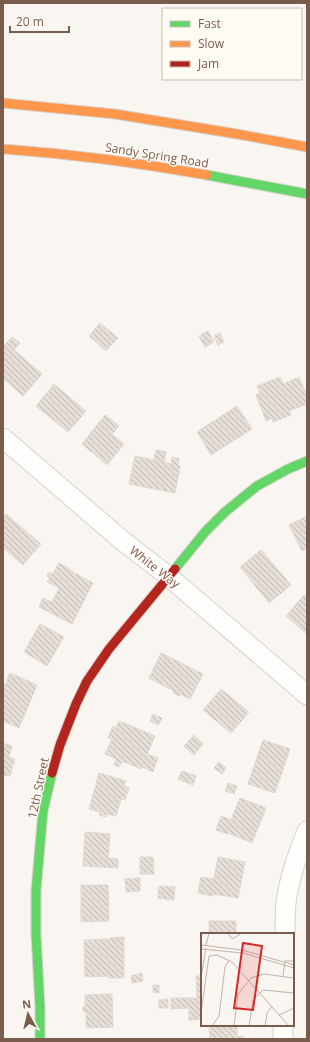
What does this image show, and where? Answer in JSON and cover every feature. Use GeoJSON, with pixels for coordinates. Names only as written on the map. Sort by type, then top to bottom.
{"type":"FeatureCollection","features":[{"type":"Feature","properties":{"kind":"street"},"geometry":{"type":"LineString","coordinates":[[3,104],[115,114],[307,147]]}},
{"type":"Feature","properties":{"kind":"street","name":"Sandy Spring Road"},"geometry":{"type":"LineString","coordinates":[[3,149],[117,160],[192,172],[307,194]]}},
{"type":"Feature","properties":{"kind":"street","name":"White Way"},"geometry":{"type":"LineString","coordinates":[[3,438],[124,542],[168,576],[307,695]]}},
{"type":"Feature","properties":{"kind":"street","name":"12th Street"},"geometry":{"type":"LineString","coordinates":[[40,1039],[36,891],[43,812],[60,745],[76,704],[87,682],[109,649],[205,532],[225,512],[257,486],[288,469],[307,461]]}},
{"type":"Feature","properties":{"kind":"street"},"geometry":{"type":"LineString","coordinates":[[285,933],[286,902],[292,874],[307,831]]}},
{"type":"Feature","properties":{"kind":"street"},"geometry":{"type":"LineString","coordinates":[[283,1026],[283,1039]]}},
{"type":"Feature","properties":{"kind":"building"},"geometry":{"type":"Polygon","coordinates":[[[100,323],[118,338],[106,351],[89,336],[100,323]]]}},
{"type":"Feature","properties":{"kind":"building"},"geometry":{"type":"Polygon","coordinates":[[[208,331],[214,342],[205,347],[199,336],[208,331]]]}},
{"type":"Feature","properties":{"kind":"building"},"geometry":{"type":"Polygon","coordinates":[[[220,333],[224,342],[218,345],[214,336],[220,333]]]}},
{"type":"Feature","properties":{"kind":"building"},"geometry":{"type":"Polygon","coordinates":[[[12,337],[20,343],[14,350],[42,374],[23,396],[3,378],[3,343],[5,345],[12,337]]]}},
{"type":"Feature","properties":{"kind":"building"},"geometry":{"type":"Polygon","coordinates":[[[280,377],[283,384],[299,377],[307,396],[307,404],[289,411],[291,415],[273,422],[272,418],[266,421],[256,395],[260,393],[257,386],[280,377]]]}},
{"type":"Feature","properties":{"kind":"building"},"geometry":{"type":"Polygon","coordinates":[[[54,384],[86,411],[68,432],[36,406],[54,384]]]}},
{"type":"Feature","properties":{"kind":"building"},"geometry":{"type":"Polygon","coordinates":[[[237,406],[252,429],[211,455],[197,432],[237,406]]]}},
{"type":"Feature","properties":{"kind":"building"},"geometry":{"type":"Polygon","coordinates":[[[105,415],[119,426],[112,434],[124,444],[107,465],[82,444],[105,415]]]}},
{"type":"Feature","properties":{"kind":"building"},"geometry":{"type":"Polygon","coordinates":[[[156,450],[166,452],[164,462],[171,464],[172,457],[179,459],[178,465],[180,466],[175,493],[129,484],[135,456],[154,460],[156,450]]]}},
{"type":"Feature","properties":{"kind":"building"},"geometry":{"type":"Polygon","coordinates":[[[6,514],[41,544],[23,565],[3,548],[3,517],[6,514]]]}},
{"type":"Feature","properties":{"kind":"building"},"geometry":{"type":"Polygon","coordinates":[[[307,516],[307,548],[302,551],[289,525],[307,516]]]}},
{"type":"Feature","properties":{"kind":"building"},"geometry":{"type":"Polygon","coordinates":[[[261,550],[291,585],[269,603],[240,567],[261,550]]]}},
{"type":"Feature","properties":{"kind":"building"},"geometry":{"type":"Polygon","coordinates":[[[59,563],[93,583],[72,624],[39,607],[43,598],[52,602],[59,588],[47,582],[50,578],[47,576],[49,572],[53,574],[59,563]]]}},
{"type":"Feature","properties":{"kind":"building"},"geometry":{"type":"Polygon","coordinates":[[[304,595],[307,597],[307,634],[286,616],[304,595]]]}},
{"type":"Feature","properties":{"kind":"building"},"geometry":{"type":"Polygon","coordinates":[[[40,624],[64,637],[47,666],[24,652],[40,624]]]}},
{"type":"Feature","properties":{"kind":"building"},"geometry":{"type":"Polygon","coordinates":[[[161,653],[203,674],[190,699],[180,694],[179,696],[173,693],[174,691],[149,678],[161,653]]]}},
{"type":"Feature","properties":{"kind":"building"},"geometry":{"type":"Polygon","coordinates":[[[10,673],[37,685],[19,728],[3,721],[3,690],[10,673]]]}},
{"type":"Feature","properties":{"kind":"building"},"geometry":{"type":"Polygon","coordinates":[[[221,689],[249,712],[231,733],[203,710],[221,689]]]}},
{"type":"Feature","properties":{"kind":"building"},"geometry":{"type":"Polygon","coordinates":[[[153,714],[162,718],[158,725],[150,721],[153,714]]]}},
{"type":"Feature","properties":{"kind":"building"},"geometry":{"type":"Polygon","coordinates":[[[119,721],[155,736],[147,754],[158,758],[153,772],[122,761],[119,767],[114,765],[116,759],[105,754],[112,739],[108,738],[113,726],[116,728],[119,721]]]}},
{"type":"Feature","properties":{"kind":"building"},"geometry":{"type":"Polygon","coordinates":[[[194,735],[203,744],[194,755],[184,746],[194,735]]]}},
{"type":"Feature","properties":{"kind":"building"},"geometry":{"type":"Polygon","coordinates":[[[263,740],[290,749],[275,793],[248,784],[263,740]]]}},
{"type":"Feature","properties":{"kind":"building"},"geometry":{"type":"Polygon","coordinates":[[[3,743],[12,746],[9,757],[15,759],[10,776],[4,775],[4,777],[3,777],[3,743]]]}},
{"type":"Feature","properties":{"kind":"building"},"geometry":{"type":"Polygon","coordinates":[[[219,762],[226,768],[222,774],[214,768],[219,762]]]}},
{"type":"Feature","properties":{"kind":"building"},"geometry":{"type":"Polygon","coordinates":[[[182,771],[196,776],[193,785],[178,779],[182,771]]]}},
{"type":"Feature","properties":{"kind":"building"},"geometry":{"type":"Polygon","coordinates":[[[99,773],[126,781],[124,786],[129,788],[125,800],[121,799],[116,816],[107,814],[106,817],[99,815],[100,812],[89,809],[99,773]]]}},
{"type":"Feature","properties":{"kind":"building"},"geometry":{"type":"Polygon","coordinates":[[[228,783],[237,786],[234,794],[225,791],[228,783]]]}},
{"type":"Feature","properties":{"kind":"building"},"geometry":{"type":"Polygon","coordinates":[[[240,798],[266,808],[252,843],[228,833],[216,830],[221,816],[231,820],[240,798]]]}},
{"type":"Feature","properties":{"kind":"building"},"geometry":{"type":"Polygon","coordinates":[[[85,832],[110,834],[108,858],[118,859],[118,868],[83,866],[85,832]]]}},
{"type":"Feature","properties":{"kind":"building"},"geometry":{"type":"Polygon","coordinates":[[[140,857],[153,857],[154,874],[140,874],[140,857]]]}},
{"type":"Feature","properties":{"kind":"building"},"geometry":{"type":"Polygon","coordinates":[[[218,857],[245,862],[238,898],[213,894],[212,896],[198,893],[201,877],[214,879],[218,857]]]}},
{"type":"Feature","properties":{"kind":"building"},"geometry":{"type":"Polygon","coordinates":[[[140,878],[140,891],[126,892],[125,879],[140,878]]]}},
{"type":"Feature","properties":{"kind":"building"},"geometry":{"type":"Polygon","coordinates":[[[81,885],[108,885],[109,921],[81,922],[81,885]]]}},
{"type":"Feature","properties":{"kind":"building"},"geometry":{"type":"Polygon","coordinates":[[[159,886],[175,887],[174,900],[158,898],[159,886]]]}},
{"type":"Feature","properties":{"kind":"building"},"geometry":{"type":"Polygon","coordinates":[[[209,921],[236,921],[236,933],[209,933],[209,921]]]}},
{"type":"Feature","properties":{"kind":"building"},"geometry":{"type":"Polygon","coordinates":[[[124,937],[124,978],[109,978],[109,976],[85,977],[84,940],[124,937]]]}},
{"type":"Feature","properties":{"kind":"building"},"geometry":{"type":"Polygon","coordinates":[[[142,973],[143,981],[132,983],[131,976],[142,973]]]}},
{"type":"Feature","properties":{"kind":"building"},"geometry":{"type":"Polygon","coordinates":[[[196,976],[201,976],[201,1019],[189,1020],[189,1008],[171,1009],[171,998],[197,998],[196,976]]]}},
{"type":"Feature","properties":{"kind":"building"},"geometry":{"type":"Polygon","coordinates":[[[153,985],[159,985],[159,993],[153,992],[153,985]]]}},
{"type":"Feature","properties":{"kind":"building"},"geometry":{"type":"Polygon","coordinates":[[[112,994],[113,1027],[86,1028],[86,1012],[83,1012],[83,1007],[85,1007],[85,995],[112,994]]]}},
{"type":"Feature","properties":{"kind":"building"},"geometry":{"type":"Polygon","coordinates":[[[168,999],[168,1008],[159,1008],[159,1000],[168,999]]]}},
{"type":"Feature","properties":{"kind":"building"},"geometry":{"type":"Polygon","coordinates":[[[209,1026],[237,1026],[237,1037],[243,1036],[243,1039],[210,1039],[209,1026]]]}},
{"type":"Feature","properties":{"kind":"traffic: fast"},"geometry":{"type":"LineString","coordinates":[[207,175],[307,194]]}},
{"type":"Feature","properties":{"kind":"traffic: fast"},"geometry":{"type":"LineString","coordinates":[[175,569],[205,532],[225,512],[257,486],[288,469],[307,461]]}},
{"type":"Feature","properties":{"kind":"traffic: fast"},"geometry":{"type":"LineString","coordinates":[[40,1039],[36,891],[43,811],[52,773]]}},
{"type":"Feature","properties":{"kind":"traffic: slow"},"geometry":{"type":"LineString","coordinates":[[3,103],[115,114],[307,147]]}},
{"type":"Feature","properties":{"kind":"traffic: slow"},"geometry":{"type":"LineString","coordinates":[[3,149],[106,159],[207,175]]}},
{"type":"Feature","properties":{"kind":"traffic: jam"},"geometry":{"type":"LineString","coordinates":[[52,773],[60,745],[87,681],[109,649],[175,569]]}}]}
